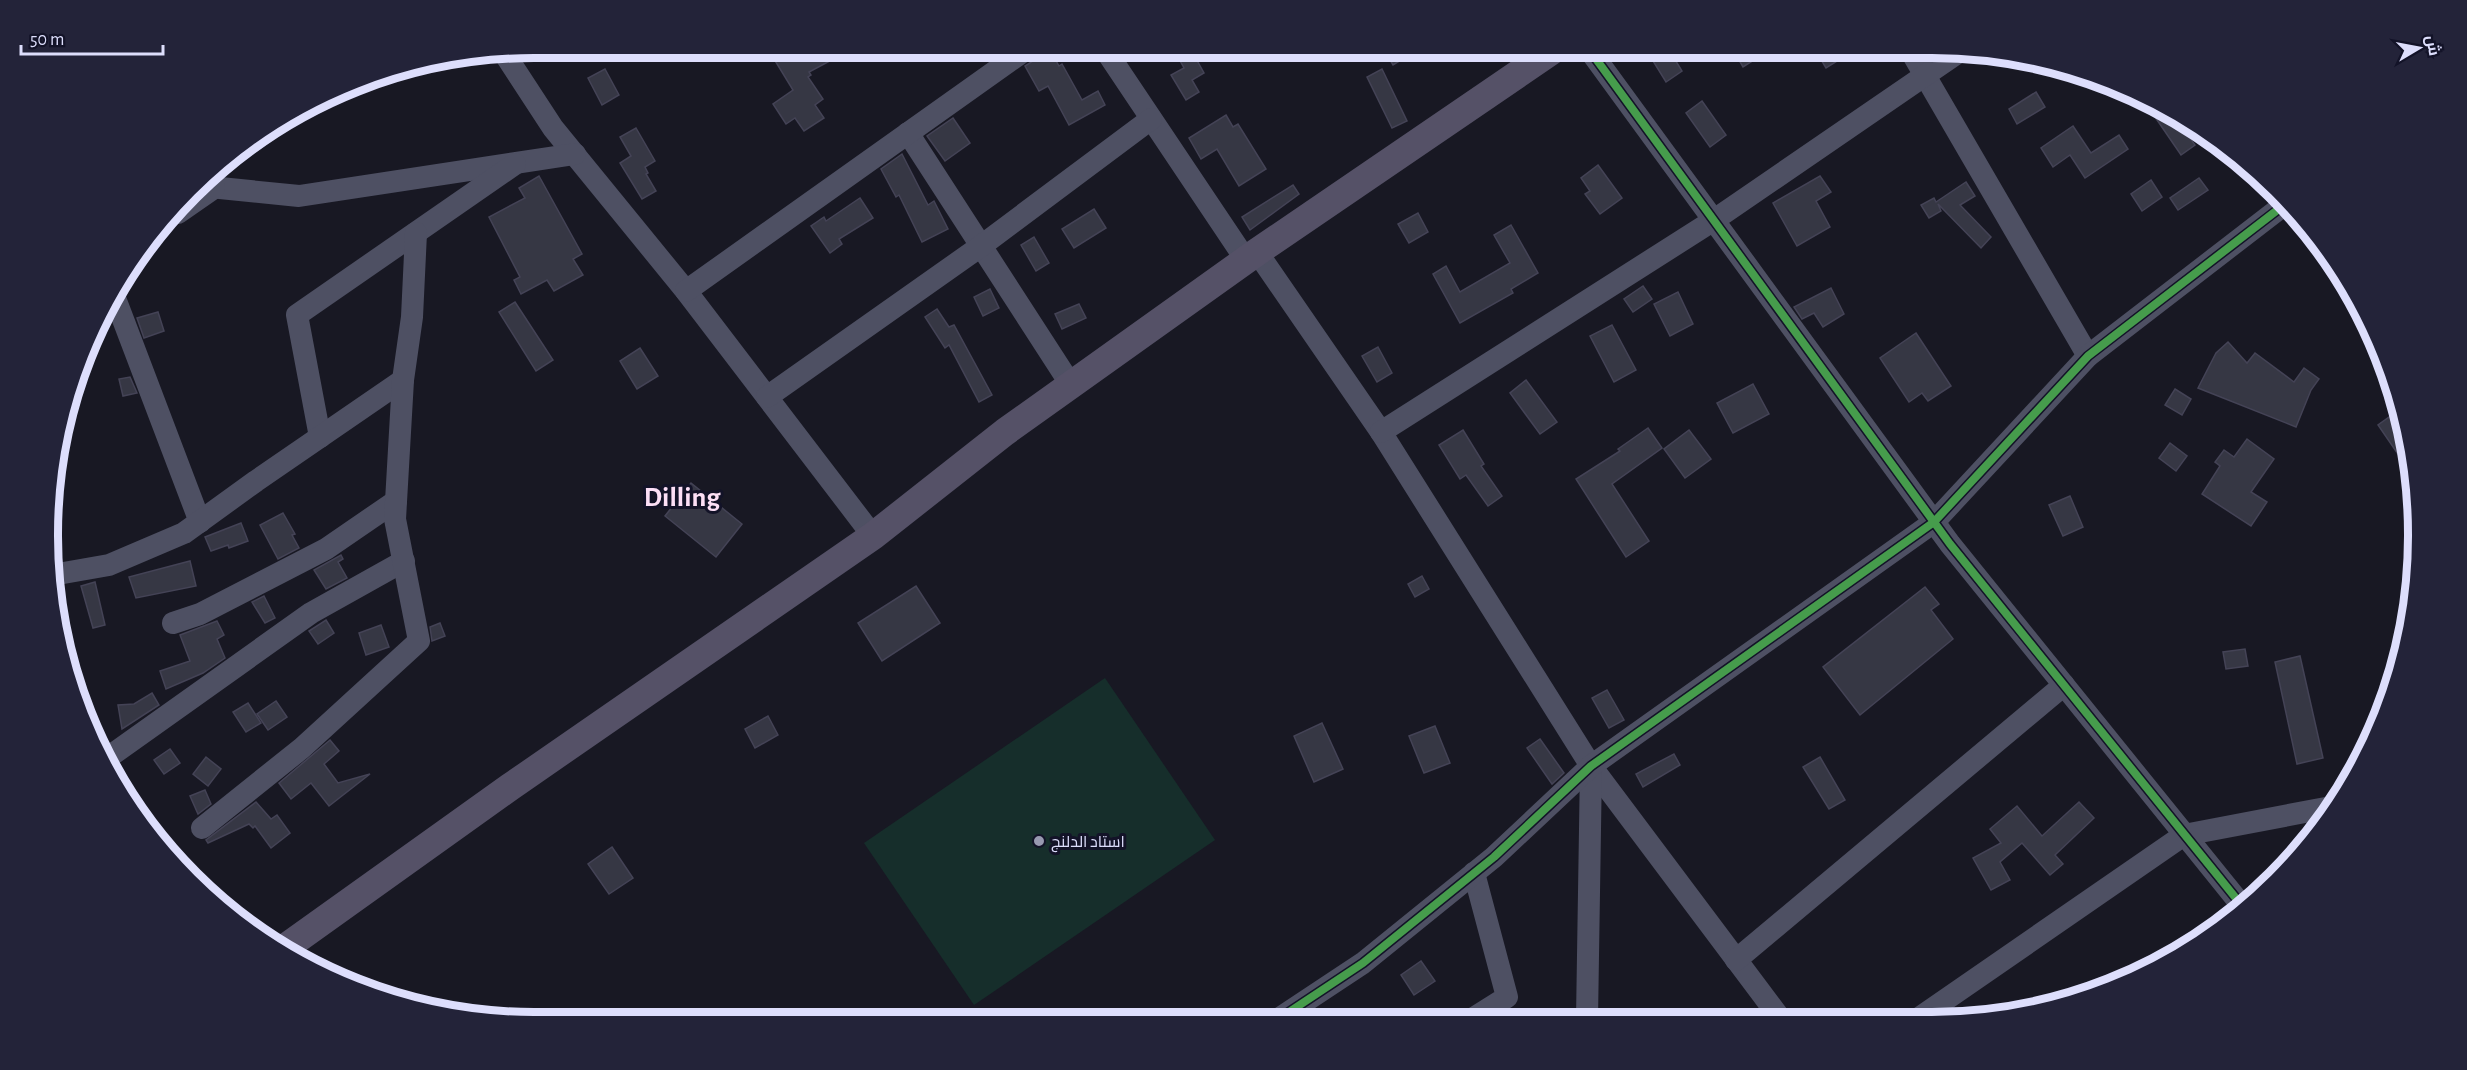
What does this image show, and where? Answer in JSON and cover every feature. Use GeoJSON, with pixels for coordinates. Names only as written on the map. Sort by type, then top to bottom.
{"type":"FeatureCollection","features":[{"type":"Feature","properties":{"kind":"main road"},"geometry":{"type":"LineString","coordinates":[[291,944],[510,787],[873,536],[1005,432],[1252,256],[1542,58]]}},
{"type":"Feature","properties":{"kind":"street"},"geometry":{"type":"LineString","coordinates":[[686,291],[1014,58]]}},
{"type":"Feature","properties":{"kind":"street"},"geometry":{"type":"LineString","coordinates":[[1111,58],[1151,119],[1381,432],[1591,766],[1775,1012]]}},
{"type":"Feature","properties":{"kind":"street"},"geometry":{"type":"LineString","coordinates":[[1595,58],[1934,522],[2237,900]]}},
{"type":"Feature","properties":{"kind":"street"},"geometry":{"type":"LineString","coordinates":[[1915,58],[2088,356]]}},
{"type":"Feature","properties":{"kind":"street"},"geometry":{"type":"LineString","coordinates":[[1381,432],[1714,220],[1949,59]]}},
{"type":"Feature","properties":{"kind":"street"},"geometry":{"type":"LineString","coordinates":[[508,60],[553,128],[686,291],[873,536]]}},
{"type":"Feature","properties":{"kind":"street"},"geometry":{"type":"LineString","coordinates":[[767,397],[981,246],[1151,119]]}},
{"type":"Feature","properties":{"kind":"street"},"geometry":{"type":"LineString","coordinates":[[908,133],[1071,385]]}},
{"type":"Feature","properties":{"kind":"street"},"geometry":{"type":"LineString","coordinates":[[210,187],[299,196],[574,154]]}},
{"type":"Feature","properties":{"kind":"street"},"geometry":{"type":"LineString","coordinates":[[320,437],[297,315],[515,164]]}},
{"type":"Feature","properties":{"kind":"street"},"geometry":{"type":"LineString","coordinates":[[1303,1012],[1474,873],[1591,766],[1934,522],[2088,356],[2279,209]]}},
{"type":"Feature","properties":{"kind":"street"},"geometry":{"type":"LineString","coordinates":[[202,828],[302,748],[420,641],[395,519],[403,380],[412,317],[416,233]]}},
{"type":"Feature","properties":{"kind":"street"},"geometry":{"type":"LineString","coordinates":[[118,305],[200,522]]}},
{"type":"Feature","properties":{"kind":"street"},"geometry":{"type":"LineString","coordinates":[[61,573],[109,565],[184,533],[403,380]]}},
{"type":"Feature","properties":{"kind":"street"},"geometry":{"type":"LineString","coordinates":[[174,623],[200,614],[326,549],[396,501]]}},
{"type":"Feature","properties":{"kind":"street"},"geometry":{"type":"LineString","coordinates":[[112,754],[311,613],[404,561]]}},
{"type":"Feature","properties":{"kind":"street"},"geometry":{"type":"LineString","coordinates":[[1736,960],[2064,685]]}},
{"type":"Feature","properties":{"kind":"street"},"geometry":{"type":"LineString","coordinates":[[1587,1012],[1591,766]]}},
{"type":"Feature","properties":{"kind":"street"},"geometry":{"type":"LineString","coordinates":[[1928,1012],[2184,835],[2322,809]]}},
{"type":"Feature","properties":{"kind":"street"},"geometry":{"type":"LineString","coordinates":[[1474,873],[1507,997],[1483,1012]]}},
{"type":"Feature","properties":{"kind":"green space","name":"استاد الدلنج"},"geometry":{"type":"Polygon","coordinates":[[[1105,678],[1215,840],[974,1005],[864,843],[1105,678]]]}},
{"type":"Feature","properties":{"kind":"building"},"geometry":{"type":"Polygon","coordinates":[[[835,58],[809,72],[811,75],[808,77],[823,99],[815,105],[824,118],[804,131],[795,118],[786,124],[773,104],[793,90],[774,59],[835,58]]]}},
{"type":"Feature","properties":{"kind":"building"},"geometry":{"type":"Polygon","coordinates":[[[1055,58],[1059,66],[1062,64],[1082,100],[1098,91],[1105,105],[1069,125],[1048,86],[1039,91],[1025,66],[1036,59],[1055,58]]]}},
{"type":"Feature","properties":{"kind":"building"},"geometry":{"type":"Polygon","coordinates":[[[1178,58],[1196,58],[1204,73],[1192,80],[1199,92],[1186,100],[1171,75],[1184,68],[1178,58]]]}},
{"type":"Feature","properties":{"kind":"building"},"geometry":{"type":"Polygon","coordinates":[[[1389,58],[1405,58],[1393,65],[1389,58]]]}},
{"type":"Feature","properties":{"kind":"building"},"geometry":{"type":"Polygon","coordinates":[[[1651,58],[1674,58],[1682,71],[1666,82],[1651,58]]]}},
{"type":"Feature","properties":{"kind":"building"},"geometry":{"type":"Polygon","coordinates":[[[1738,58],[1757,58],[1743,67],[1738,58]]]}},
{"type":"Feature","properties":{"kind":"building"},"geometry":{"type":"Polygon","coordinates":[[[1820,58],[1842,58],[1826,68],[1820,58]]]}},
{"type":"Feature","properties":{"kind":"building"},"geometry":{"type":"Polygon","coordinates":[[[605,69],[619,95],[602,105],[588,78],[605,69]]]}},
{"type":"Feature","properties":{"kind":"building"},"geometry":{"type":"Polygon","coordinates":[[[1382,69],[1407,121],[1392,128],[1367,77],[1382,69]]]}},
{"type":"Feature","properties":{"kind":"building"},"geometry":{"type":"Polygon","coordinates":[[[2036,92],[2045,107],[2017,124],[2009,109],[2036,92]]]}},
{"type":"Feature","properties":{"kind":"building"},"geometry":{"type":"Polygon","coordinates":[[[1702,101],[1726,135],[1710,147],[1686,113],[1702,101]]]}},
{"type":"Feature","properties":{"kind":"building"},"geometry":{"type":"Polygon","coordinates":[[[2152,113],[2186,132],[2195,145],[2181,155],[2152,113]]]}},
{"type":"Feature","properties":{"kind":"building"},"geometry":{"type":"Polygon","coordinates":[[[1226,115],[1233,127],[1238,124],[1266,169],[1239,186],[1217,149],[1201,159],[1189,138],[1226,115]]]}},
{"type":"Feature","properties":{"kind":"building"},"geometry":{"type":"Polygon","coordinates":[[[953,118],[970,143],[945,161],[927,136],[953,118]]]}},
{"type":"Feature","properties":{"kind":"building"},"geometry":{"type":"Polygon","coordinates":[[[2073,126],[2091,153],[2119,135],[2128,149],[2085,178],[2070,155],[2053,167],[2041,148],[2073,126]]]}},
{"type":"Feature","properties":{"kind":"building"},"geometry":{"type":"Polygon","coordinates":[[[636,128],[655,161],[645,167],[648,173],[646,174],[656,191],[642,199],[620,163],[631,156],[620,137],[636,128]]]}},
{"type":"Feature","properties":{"kind":"building"},"geometry":{"type":"Polygon","coordinates":[[[902,154],[928,205],[934,201],[948,229],[922,242],[899,195],[896,197],[881,169],[902,154]]]}},
{"type":"Feature","properties":{"kind":"building"},"geometry":{"type":"Polygon","coordinates":[[[1598,165],[1622,198],[1600,214],[1585,194],[1590,191],[1581,178],[1598,165]]]}},
{"type":"Feature","properties":{"kind":"building"},"geometry":{"type":"Polygon","coordinates":[[[539,176],[582,254],[573,259],[583,275],[554,291],[547,280],[521,294],[514,280],[520,277],[489,217],[525,198],[519,188],[539,176]]]}},
{"type":"Feature","properties":{"kind":"building"},"geometry":{"type":"Polygon","coordinates":[[[1820,176],[1831,192],[1816,201],[1830,227],[1797,246],[1773,203],[1820,176]]]}},
{"type":"Feature","properties":{"kind":"building"},"geometry":{"type":"Polygon","coordinates":[[[2199,178],[2208,190],[2178,210],[2170,198],[2199,178]]]}},
{"type":"Feature","properties":{"kind":"building"},"geometry":{"type":"Polygon","coordinates":[[[2151,180],[2162,197],[2142,211],[2131,194],[2151,180]]]}},
{"type":"Feature","properties":{"kind":"building"},"geometry":{"type":"Polygon","coordinates":[[[1966,182],[1975,196],[1960,205],[1991,237],[1981,248],[1938,204],[1941,211],[1929,218],[1921,205],[1934,198],[1936,202],[1966,182]]]}},
{"type":"Feature","properties":{"kind":"building"},"geometry":{"type":"Polygon","coordinates":[[[1293,185],[1299,194],[1250,230],[1242,217],[1293,185]]]}},
{"type":"Feature","properties":{"kind":"building"},"geometry":{"type":"Polygon","coordinates":[[[860,198],[873,218],[839,239],[842,244],[830,253],[811,226],[824,217],[826,221],[860,198]]]}},
{"type":"Feature","properties":{"kind":"building"},"geometry":{"type":"Polygon","coordinates":[[[1094,209],[1106,228],[1074,248],[1062,229],[1094,209]]]}},
{"type":"Feature","properties":{"kind":"building"},"geometry":{"type":"Polygon","coordinates":[[[1418,213],[1428,232],[1409,243],[1398,224],[1418,213]]]}},
{"type":"Feature","properties":{"kind":"building"},"geometry":{"type":"Polygon","coordinates":[[[1511,225],[1538,273],[1511,289],[1513,293],[1460,323],[1433,274],[1446,266],[1460,292],[1510,263],[1494,235],[1511,225]]]}},
{"type":"Feature","properties":{"kind":"building"},"geometry":{"type":"Polygon","coordinates":[[[1034,237],[1049,263],[1036,271],[1021,245],[1034,237]]]}},
{"type":"Feature","properties":{"kind":"building"},"geometry":{"type":"Polygon","coordinates":[[[1643,286],[1652,299],[1633,312],[1624,299],[1643,286]]]}},
{"type":"Feature","properties":{"kind":"building"},"geometry":{"type":"Polygon","coordinates":[[[1831,288],[1844,314],[1823,327],[1814,313],[1802,319],[1794,307],[1831,288]]]}},
{"type":"Feature","properties":{"kind":"building"},"geometry":{"type":"Polygon","coordinates":[[[990,289],[999,308],[983,316],[974,297],[990,289]]]}},
{"type":"Feature","properties":{"kind":"building"},"geometry":{"type":"Polygon","coordinates":[[[1678,292],[1693,324],[1670,336],[1654,304],[1678,292]]]}},
{"type":"Feature","properties":{"kind":"building"},"geometry":{"type":"Polygon","coordinates":[[[515,302],[553,360],[536,371],[499,312],[515,302]]]}},
{"type":"Feature","properties":{"kind":"building"},"geometry":{"type":"Polygon","coordinates":[[[1079,304],[1086,318],[1062,329],[1055,314],[1079,304]]]}},
{"type":"Feature","properties":{"kind":"building"},"geometry":{"type":"Polygon","coordinates":[[[937,309],[949,327],[954,325],[992,395],[979,402],[949,345],[945,348],[925,317],[937,309]]]}},
{"type":"Feature","properties":{"kind":"building"},"geometry":{"type":"Polygon","coordinates":[[[158,312],[164,331],[144,338],[137,318],[158,312]]]}},
{"type":"Feature","properties":{"kind":"building"},"geometry":{"type":"Polygon","coordinates":[[[1612,325],[1636,370],[1614,382],[1590,336],[1612,325]]]}},
{"type":"Feature","properties":{"kind":"building"},"geometry":{"type":"Polygon","coordinates":[[[1916,333],[1951,386],[1928,401],[1922,393],[1909,402],[1880,358],[1916,333]]]}},
{"type":"Feature","properties":{"kind":"building"},"geometry":{"type":"Polygon","coordinates":[[[2228,342],[2247,363],[2255,353],[2294,382],[2304,368],[2319,379],[2311,390],[2296,427],[2198,388],[2216,353],[2228,342]]]}},
{"type":"Feature","properties":{"kind":"building"},"geometry":{"type":"Polygon","coordinates":[[[1378,347],[1392,373],[1377,382],[1362,356],[1378,347]]]}},
{"type":"Feature","properties":{"kind":"building"},"geometry":{"type":"Polygon","coordinates":[[[640,348],[658,376],[637,389],[620,361],[640,348]]]}},
{"type":"Feature","properties":{"kind":"building"},"geometry":{"type":"Polygon","coordinates":[[[130,377],[137,393],[123,396],[119,379],[130,377]]]}},
{"type":"Feature","properties":{"kind":"building"},"geometry":{"type":"Polygon","coordinates":[[[1526,380],[1557,422],[1540,434],[1510,393],[1526,380]]]}},
{"type":"Feature","properties":{"kind":"building"},"geometry":{"type":"Polygon","coordinates":[[[1753,384],[1769,414],[1733,433],[1717,403],[1753,384]]]}},
{"type":"Feature","properties":{"kind":"building"},"geometry":{"type":"Polygon","coordinates":[[[2175,389],[2191,399],[2182,415],[2165,405],[2175,389]]]}},
{"type":"Feature","properties":{"kind":"building"},"geometry":{"type":"Polygon","coordinates":[[[2393,414],[2402,460],[2378,425],[2393,414]]]}},
{"type":"Feature","properties":{"kind":"building"},"geometry":{"type":"Polygon","coordinates":[[[1648,428],[1662,448],[1612,484],[1649,541],[1626,557],[1576,479],[1620,451],[1618,449],[1648,428]]]}},
{"type":"Feature","properties":{"kind":"building"},"geometry":{"type":"Polygon","coordinates":[[[1463,430],[1484,464],[1481,466],[1502,496],[1488,506],[1466,475],[1460,479],[1439,445],[1463,430]]]}},
{"type":"Feature","properties":{"kind":"building"},"geometry":{"type":"Polygon","coordinates":[[[1689,430],[1711,459],[1685,478],[1664,449],[1689,430]]]}},
{"type":"Feature","properties":{"kind":"building"},"geometry":{"type":"Polygon","coordinates":[[[2247,439],[2274,459],[2251,492],[2267,502],[2251,526],[2202,494],[2220,466],[2215,462],[2224,450],[2234,457],[2247,439]]]}},
{"type":"Feature","properties":{"kind":"building"},"geometry":{"type":"Polygon","coordinates":[[[2170,443],[2187,456],[2176,471],[2159,458],[2170,443]]]}},
{"type":"Feature","properties":{"kind":"building"},"geometry":{"type":"Polygon","coordinates":[[[691,483],[742,524],[716,557],[665,516],[691,483]]]}},
{"type":"Feature","properties":{"kind":"building"},"geometry":{"type":"Polygon","coordinates":[[[2070,496],[2083,527],[2063,536],[2049,505],[2070,496]]]}},
{"type":"Feature","properties":{"kind":"building"},"geometry":{"type":"Polygon","coordinates":[[[283,513],[295,534],[292,535],[299,548],[278,559],[260,525],[283,513]]]}},
{"type":"Feature","properties":{"kind":"building"},"geometry":{"type":"Polygon","coordinates":[[[241,523],[248,541],[229,548],[228,545],[211,551],[205,537],[241,523]]]}},
{"type":"Feature","properties":{"kind":"building"},"geometry":{"type":"Polygon","coordinates":[[[341,555],[343,559],[338,562],[347,578],[326,589],[314,570],[341,555]]]}},
{"type":"Feature","properties":{"kind":"building"},"geometry":{"type":"Polygon","coordinates":[[[190,561],[196,586],[136,598],[129,577],[190,561]]]}},
{"type":"Feature","properties":{"kind":"building"},"geometry":{"type":"Polygon","coordinates":[[[1422,576],[1429,589],[1415,597],[1408,584],[1422,576]]]}},
{"type":"Feature","properties":{"kind":"building"},"geometry":{"type":"Polygon","coordinates":[[[95,582],[105,625],[93,628],[81,586],[95,582]]]}},
{"type":"Feature","properties":{"kind":"building"},"geometry":{"type":"Polygon","coordinates":[[[916,586],[940,623],[882,661],[858,623],[916,586]]]}},
{"type":"Feature","properties":{"kind":"building"},"geometry":{"type":"Polygon","coordinates":[[[1925,587],[1939,604],[1931,610],[1953,639],[1860,715],[1823,667],[1925,587]]]}},
{"type":"Feature","properties":{"kind":"building"},"geometry":{"type":"Polygon","coordinates":[[[264,596],[275,618],[265,623],[252,602],[264,596]]]}},
{"type":"Feature","properties":{"kind":"building"},"geometry":{"type":"Polygon","coordinates":[[[326,620],[334,633],[318,644],[309,631],[326,620]]]}},
{"type":"Feature","properties":{"kind":"building"},"geometry":{"type":"Polygon","coordinates":[[[217,621],[224,635],[217,639],[225,658],[203,673],[166,689],[160,671],[190,661],[180,635],[217,621]]]}},
{"type":"Feature","properties":{"kind":"building"},"geometry":{"type":"Polygon","coordinates":[[[440,623],[445,636],[432,641],[430,627],[440,623]]]}},
{"type":"Feature","properties":{"kind":"building"},"geometry":{"type":"Polygon","coordinates":[[[381,625],[389,647],[366,655],[359,633],[381,625]]]}},
{"type":"Feature","properties":{"kind":"building"},"geometry":{"type":"Polygon","coordinates":[[[2245,649],[2248,666],[2226,669],[2223,652],[2245,649]]]}},
{"type":"Feature","properties":{"kind":"building"},"geometry":{"type":"Polygon","coordinates":[[[2300,656],[2323,758],[2297,764],[2275,662],[2300,656]]]}},
{"type":"Feature","properties":{"kind":"building"},"geometry":{"type":"Polygon","coordinates":[[[1607,690],[1624,720],[1609,728],[1592,698],[1607,690]]]}},
{"type":"Feature","properties":{"kind":"building"},"geometry":{"type":"Polygon","coordinates":[[[152,693],[159,705],[122,729],[118,705],[134,704],[152,693]]]}},
{"type":"Feature","properties":{"kind":"building"},"geometry":{"type":"Polygon","coordinates":[[[276,701],[287,717],[268,730],[257,714],[276,701]]]}},
{"type":"Feature","properties":{"kind":"building"},"geometry":{"type":"Polygon","coordinates":[[[248,703],[261,723],[246,732],[233,712],[248,703]]]}},
{"type":"Feature","properties":{"kind":"building"},"geometry":{"type":"Polygon","coordinates":[[[768,716],[778,735],[755,748],[745,729],[768,716]]]}},
{"type":"Feature","properties":{"kind":"building"},"geometry":{"type":"Polygon","coordinates":[[[1322,723],[1343,769],[1314,782],[1294,736],[1322,723]]]}},
{"type":"Feature","properties":{"kind":"building"},"geometry":{"type":"Polygon","coordinates":[[[1435,726],[1450,763],[1424,773],[1409,736],[1435,726]]]}},
{"type":"Feature","properties":{"kind":"building"},"geometry":{"type":"Polygon","coordinates":[[[1540,739],[1564,773],[1552,784],[1527,748],[1540,739]]]}},
{"type":"Feature","properties":{"kind":"building"},"geometry":{"type":"Polygon","coordinates":[[[330,740],[339,751],[324,764],[338,783],[370,774],[329,806],[311,783],[291,799],[279,783],[330,740]]]}},
{"type":"Feature","properties":{"kind":"building"},"geometry":{"type":"Polygon","coordinates":[[[170,749],[180,763],[164,774],[154,760],[170,749]]]}},
{"type":"Feature","properties":{"kind":"building"},"geometry":{"type":"Polygon","coordinates":[[[1674,754],[1680,765],[1643,787],[1636,774],[1674,754]]]}},
{"type":"Feature","properties":{"kind":"building"},"geometry":{"type":"Polygon","coordinates":[[[206,757],[221,769],[208,786],[193,774],[206,757]]]}},
{"type":"Feature","properties":{"kind":"building"},"geometry":{"type":"Polygon","coordinates":[[[1820,757],[1845,800],[1829,809],[1803,767],[1820,757]]]}},
{"type":"Feature","properties":{"kind":"building"},"geometry":{"type":"Polygon","coordinates":[[[205,790],[211,804],[198,814],[190,796],[205,790]]]}},
{"type":"Feature","properties":{"kind":"building"},"geometry":{"type":"Polygon","coordinates":[[[256,802],[271,819],[277,815],[290,833],[271,848],[255,826],[253,828],[249,824],[208,843],[206,840],[256,802]]]}},
{"type":"Feature","properties":{"kind":"building"},"geometry":{"type":"Polygon","coordinates":[[[2079,802],[2094,818],[2055,855],[2063,864],[2050,875],[2022,843],[2000,862],[2010,880],[1991,890],[1973,858],[2001,843],[1990,829],[2017,806],[2042,836],[2079,802]]]}},
{"type":"Feature","properties":{"kind":"building"},"geometry":{"type":"Polygon","coordinates":[[[612,847],[633,878],[609,894],[588,864],[612,847]]]}},
{"type":"Feature","properties":{"kind":"building"},"geometry":{"type":"Polygon","coordinates":[[[1421,961],[1435,981],[1414,995],[1401,975],[1421,961]]]}},
{"type":"Feature","properties":{"kind":"cycle path"},"geometry":{"type":"LineString","coordinates":[[1595,58],[1950,544],[2237,900]]}},
{"type":"Feature","properties":{"kind":"cycle path"},"geometry":{"type":"LineString","coordinates":[[1289,1012],[1363,963],[1494,857],[1591,766],[1934,522],[2088,356],[2279,209]]}},
{"type":"Feature","properties":{"kind":"place","name":"استاد الدلنج"},"geometry":{"type":"Point","coordinates":[1039,841]}},
{"type":"Feature","properties":{"kind":"district","name":"Dilling"},"geometry":{"type":"Point","coordinates":[682,496]}}]}
